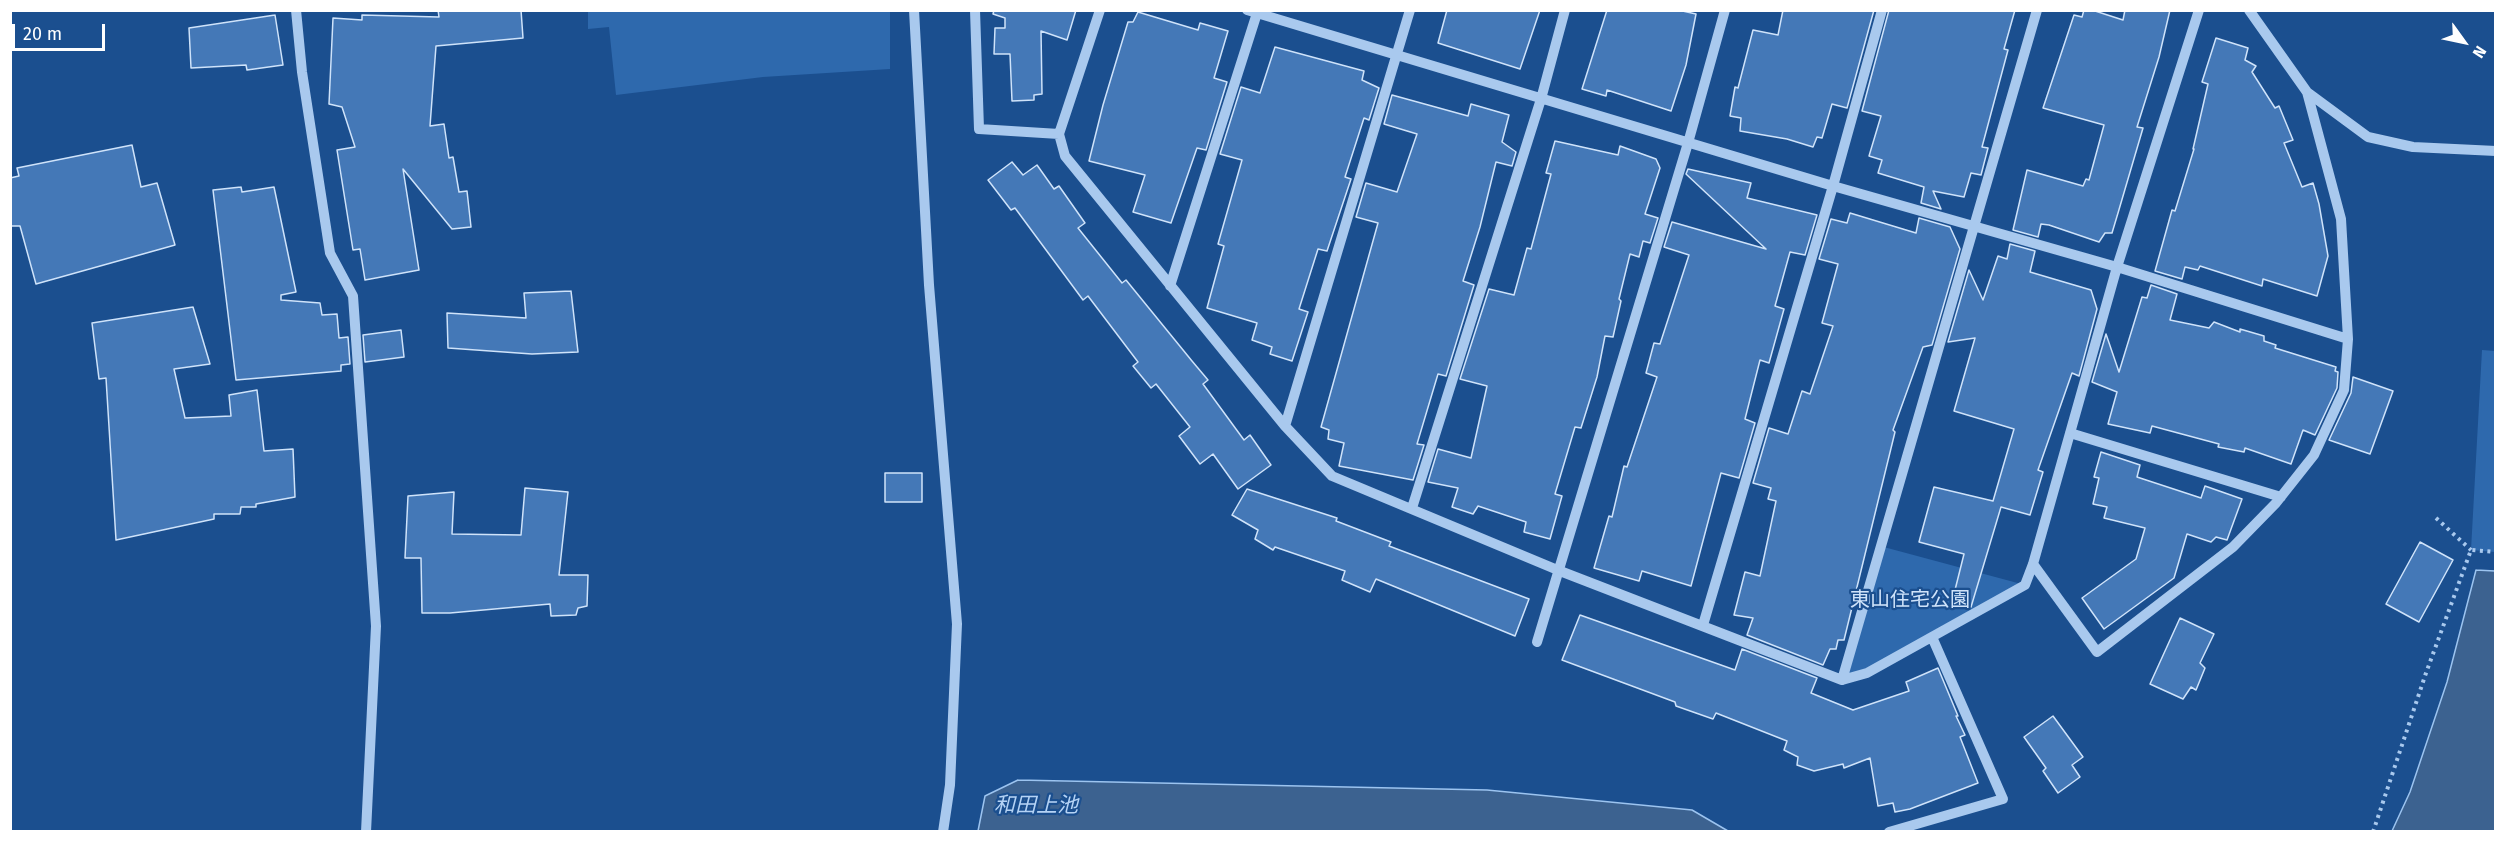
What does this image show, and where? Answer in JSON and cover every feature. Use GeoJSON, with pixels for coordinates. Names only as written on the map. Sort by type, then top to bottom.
{"type":"FeatureCollection","features":[{"type":"Feature","properties":{"kind":"street"},"geometry":{"type":"LineString","coordinates":[[296,10],[302,72],[330,253],[353,296],[376,626],[366,831]]}},
{"type":"Feature","properties":{"kind":"street"},"geometry":{"type":"LineString","coordinates":[[914,10],[929,285],[957,624],[950,785],[943,831]]}},
{"type":"Feature","properties":{"kind":"street"},"geometry":{"type":"LineString","coordinates":[[975,10],[979,129],[1059,134]]}},
{"type":"Feature","properties":{"kind":"street"},"geometry":{"type":"LineString","coordinates":[[1100,10],[1059,134],[1065,156],[1285,426],[1332,476],[1560,571],[1842,680],[1867,673],[2025,585],[2033,564],[2116,267],[2199,10]]}},
{"type":"Feature","properties":{"kind":"street"},"geometry":{"type":"LineString","coordinates":[[1285,426],[1410,10]]}},
{"type":"Feature","properties":{"kind":"street"},"geometry":{"type":"LineString","coordinates":[[1412,508],[1541,99],[1565,10]]}},
{"type":"Feature","properties":{"kind":"street"},"geometry":{"type":"LineString","coordinates":[[1536,642],[1560,571],[1688,143],[1725,10]]}},
{"type":"Feature","properties":{"kind":"street"},"geometry":{"type":"LineString","coordinates":[[1703,625],[1833,186],[1882,10]]}},
{"type":"Feature","properties":{"kind":"street"},"geometry":{"type":"LineString","coordinates":[[1842,680],[2037,10]]}},
{"type":"Feature","properties":{"kind":"street"},"geometry":{"type":"LineString","coordinates":[[2249,10],[2307,92],[2368,137],[2413,147],[2496,151]]}},
{"type":"Feature","properties":{"kind":"street"},"geometry":{"type":"LineString","coordinates":[[1170,286],[1254,11],[1688,143],[2116,267],[2348,339]]}},
{"type":"Feature","properties":{"kind":"street"},"geometry":{"type":"LineString","coordinates":[[2033,564],[2097,652],[2233,547],[2281,497],[2314,455],[2344,390],[2348,339],[2341,219],[2307,92]]}},
{"type":"Feature","properties":{"kind":"street"},"geometry":{"type":"LineString","coordinates":[[2070,433],[2281,497]]}},
{"type":"Feature","properties":{"kind":"street"},"geometry":{"type":"LineString","coordinates":[[1889,831],[2002,799],[1932,637]]}},
{"type":"Feature","properties":{"kind":"path"},"geometry":{"type":"LineString","coordinates":[[2436,518],[2471,550],[2496,552]]}},
{"type":"Feature","properties":{"kind":"path"},"geometry":{"type":"LineString","coordinates":[[2373,831],[2426,673],[2471,550]]}},
{"type":"Feature","properties":{"kind":"green space"},"geometry":{"type":"Polygon","coordinates":[[[588,11],[890,11],[890,69],[763,77],[616,95],[609,27],[588,29],[588,11]]]}},
{"type":"Feature","properties":{"kind":"green space"},"geometry":{"type":"Polygon","coordinates":[[[2482,350],[2495,351],[2495,552],[2471,550],[2482,350]]]}},
{"type":"Feature","properties":{"kind":"green space","name":"東山住宅公園"},"geometry":{"type":"Polygon","coordinates":[[[1880,546],[2025,585],[1932,637],[1842,680],[1880,546]]]}},
{"type":"Feature","properties":{"kind":"water"},"geometry":{"type":"Polygon","coordinates":[[[2476,570],[2495,571],[2495,831],[2392,831],[2410,792],[2447,682],[2476,570]]]}},
{"type":"Feature","properties":{"kind":"water","name":"和田上池"},"geometry":{"type":"Polygon","coordinates":[[[1018,780],[1487,790],[1692,810],[1728,831],[978,831],[985,796],[1018,780]]]}},
{"type":"Feature","properties":{"kind":"building"},"geometry":{"type":"Polygon","coordinates":[[[438,10],[521,10],[523,38],[436,46],[430,126],[444,124],[449,158],[453,157],[459,192],[467,191],[471,227],[452,229],[403,169],[419,270],[365,280],[360,249],[353,250],[337,150],[355,147],[342,107],[329,104],[333,18],[362,20],[362,15],[439,17],[438,10]]]}},
{"type":"Feature","properties":{"kind":"building"},"geometry":{"type":"Polygon","coordinates":[[[994,10],[1076,10],[1067,40],[1041,31],[1042,94],[1034,95],[1034,100],[1012,101],[1010,54],[994,54],[995,28],[1005,28],[1005,18],[993,14],[994,10]]]}},
{"type":"Feature","properties":{"kind":"building"},"geometry":{"type":"Polygon","coordinates":[[[1447,10],[1540,10],[1520,69],[1438,43],[1447,10]]]}},
{"type":"Feature","properties":{"kind":"building"},"geometry":{"type":"Polygon","coordinates":[[[1607,10],[1678,10],[1696,14],[1686,65],[1671,111],[1607,90],[1606,96],[1582,89],[1607,10]]]}},
{"type":"Feature","properties":{"kind":"building"},"geometry":{"type":"Polygon","coordinates":[[[1783,10],[1874,10],[1847,108],[1832,104],[1822,138],[1817,137],[1813,147],[1787,139],[1740,131],[1741,118],[1730,116],[1735,87],[1738,88],[1753,30],[1778,35],[1783,10]]]}},
{"type":"Feature","properties":{"kind":"building"},"geometry":{"type":"Polygon","coordinates":[[[1889,10],[2015,10],[2004,49],[2008,50],[1982,147],[1988,148],[1981,175],[1971,173],[1964,197],[1933,191],[1941,209],[1921,203],[1924,187],[1878,173],[1882,160],[1869,156],[1881,116],[1862,111],[1889,10]]]}},
{"type":"Feature","properties":{"kind":"building"},"geometry":{"type":"Polygon","coordinates":[[[2084,10],[2092,10],[2123,20],[2125,10],[2170,10],[2159,57],[2137,127],[2143,128],[2112,233],[2105,233],[2099,242],[2049,225],[2041,224],[2038,237],[2013,230],[2027,170],[2083,186],[2086,179],[2089,180],[2104,125],[2043,108],[2074,15],[2082,17],[2084,10]]]}},
{"type":"Feature","properties":{"kind":"building"},"geometry":{"type":"Polygon","coordinates":[[[1138,12],[1198,30],[1200,23],[1228,31],[1214,78],[1227,82],[1206,150],[1197,148],[1171,223],[1133,212],[1145,175],[1089,161],[1128,22],[1133,22],[1138,12]]]}},
{"type":"Feature","properties":{"kind":"building"},"geometry":{"type":"Polygon","coordinates":[[[275,15],[283,65],[247,70],[246,65],[191,68],[189,28],[275,15]]]}},
{"type":"Feature","properties":{"kind":"building"},"geometry":{"type":"Polygon","coordinates":[[[2216,38],[2248,48],[2245,60],[2256,66],[2252,72],[2275,108],[2279,106],[2293,140],[2284,143],[2302,187],[2313,183],[2328,256],[2317,296],[2263,279],[2262,286],[2200,266],[2198,270],[2185,267],[2182,279],[2155,271],[2172,210],[2175,211],[2194,149],[2208,84],[2202,82],[2216,38]]]}},
{"type":"Feature","properties":{"kind":"building"},"geometry":{"type":"Polygon","coordinates":[[[1275,47],[1364,71],[1362,80],[1379,88],[1369,120],[1364,118],[1345,177],[1351,179],[1327,251],[1318,249],[1299,309],[1308,312],[1292,361],[1270,354],[1272,347],[1252,340],[1257,323],[1207,308],[1224,246],[1218,244],[1242,160],[1220,154],[1241,87],[1260,93],[1275,47]]]}},
{"type":"Feature","properties":{"kind":"building"},"geometry":{"type":"Polygon","coordinates":[[[1392,95],[1468,116],[1471,104],[1509,115],[1502,142],[1516,152],[1512,166],[1496,162],[1480,227],[1463,281],[1474,285],[1446,376],[1438,374],[1417,444],[1424,445],[1413,480],[1339,466],[1344,443],[1328,439],[1329,430],[1321,427],[1378,223],[1356,217],[1366,183],[1397,192],[1417,134],[1384,124],[1392,95]]]}},
{"type":"Feature","properties":{"kind":"building"},"geometry":{"type":"Polygon","coordinates":[[[1555,141],[1618,155],[1620,146],[1656,159],[1660,168],[1645,214],[1658,218],[1650,243],[1643,241],[1639,257],[1630,254],[1613,337],[1605,336],[1597,377],[1581,428],[1575,427],[1555,494],[1562,496],[1550,539],[1524,532],[1526,522],[1478,506],[1473,514],[1452,507],[1458,488],[1428,482],[1438,449],[1471,458],[1487,386],[1460,379],[1489,289],[1514,295],[1527,248],[1531,249],[1551,174],[1546,173],[1555,141]]]}},
{"type":"Feature","properties":{"kind":"building"},"geometry":{"type":"Polygon","coordinates":[[[132,145],[141,187],[157,183],[175,245],[36,284],[20,226],[10,226],[10,178],[19,176],[17,168],[132,145]]]}},
{"type":"Feature","properties":{"kind":"building"},"geometry":{"type":"Polygon","coordinates":[[[1012,162],[1023,175],[1037,165],[1054,189],[1059,186],[1085,223],[1078,228],[1122,283],[1126,280],[1208,380],[1203,384],[1244,440],[1250,435],[1271,465],[1238,489],[1213,454],[1200,464],[1179,436],[1190,427],[1156,384],[1151,388],[1133,366],[1138,362],[1088,296],[1083,300],[1015,208],[1011,210],[988,180],[1012,162]]]}},
{"type":"Feature","properties":{"kind":"building"},"geometry":{"type":"Polygon","coordinates":[[[1688,169],[1751,183],[1747,198],[1817,215],[1805,255],[1790,252],[1775,306],[1784,309],[1769,363],[1760,360],[1745,419],[1755,423],[1739,478],[1721,473],[1691,586],[1642,571],[1639,581],[1594,568],[1609,516],[1612,517],[1624,466],[1627,467],[1657,377],[1646,373],[1654,343],[1660,344],[1689,255],[1664,247],[1672,222],[1766,249],[1686,174],[1688,169]]]}},
{"type":"Feature","properties":{"kind":"building"},"geometry":{"type":"Polygon","coordinates":[[[241,187],[242,192],[274,187],[296,292],[281,295],[281,300],[320,303],[322,315],[337,314],[339,338],[348,337],[350,364],[341,365],[341,371],[236,380],[213,190],[241,187]]]}},
{"type":"Feature","properties":{"kind":"building"},"geometry":{"type":"Polygon","coordinates":[[[1850,213],[1916,233],[1919,218],[1950,227],[1960,249],[1932,345],[1923,347],[1893,430],[1895,432],[1844,640],[1838,640],[1836,649],[1830,649],[1823,665],[1747,635],[1753,618],[1734,615],[1745,572],[1760,576],[1776,501],[1768,499],[1771,488],[1753,483],[1769,428],[1788,434],[1802,391],[1810,394],[1833,326],[1822,323],[1838,264],[1819,259],[1831,219],[1847,223],[1850,213]]]}},
{"type":"Feature","properties":{"kind":"building"},"geometry":{"type":"Polygon","coordinates":[[[2010,244],[2035,251],[2030,272],[2091,290],[2097,309],[2079,376],[2072,373],[2038,470],[2043,472],[2030,515],[2001,507],[1971,607],[1952,602],[1964,554],[1919,542],[1934,487],[1993,501],[2014,429],[1954,411],[1975,338],[1948,342],[1969,270],[1983,300],[1998,256],[2007,259],[2010,244]]]}},
{"type":"Feature","properties":{"kind":"building"},"geometry":{"type":"Polygon","coordinates":[[[2151,285],[2177,294],[2170,320],[2209,328],[2214,322],[2240,332],[2240,329],[2264,336],[2264,341],[2276,345],[2275,348],[2336,367],[2337,388],[2315,435],[2303,430],[2291,464],[2245,448],[2244,452],[2218,447],[2219,444],[2152,426],[2150,433],[2108,424],[2117,392],[2092,382],[2106,334],[2119,372],[2142,297],[2147,298],[2151,285]]]}},
{"type":"Feature","properties":{"kind":"building"},"geometry":{"type":"Polygon","coordinates":[[[571,291],[578,352],[532,354],[448,348],[447,313],[526,318],[524,293],[571,291]]]}},
{"type":"Feature","properties":{"kind":"building"},"geometry":{"type":"Polygon","coordinates":[[[193,307],[210,364],[174,369],[185,418],[231,416],[229,395],[257,390],[264,451],[293,449],[295,497],[256,504],[256,507],[241,507],[240,514],[214,514],[214,519],[116,540],[106,378],[99,379],[92,323],[193,307]]]}},
{"type":"Feature","properties":{"kind":"building"},"geometry":{"type":"Polygon","coordinates":[[[401,330],[404,357],[365,362],[363,335],[401,330]]]}},
{"type":"Feature","properties":{"kind":"building"},"geometry":{"type":"Polygon","coordinates":[[[2353,377],[2393,391],[2370,454],[2329,440],[2351,393],[2353,377]]]}},
{"type":"Feature","properties":{"kind":"building"},"geometry":{"type":"Polygon","coordinates":[[[2101,452],[2140,465],[2137,477],[2201,498],[2205,486],[2242,499],[2227,540],[2216,537],[2211,542],[2187,534],[2174,578],[2104,629],[2082,598],[2136,559],[2145,528],[2104,518],[2107,507],[2093,504],[2099,478],[2094,477],[2101,452]]]}},
{"type":"Feature","properties":{"kind":"building"},"geometry":{"type":"Polygon","coordinates":[[[885,473],[922,473],[922,502],[885,502],[885,473]]]}},
{"type":"Feature","properties":{"kind":"building"},"geometry":{"type":"Polygon","coordinates":[[[525,488],[568,492],[559,575],[588,575],[587,606],[578,608],[576,615],[551,616],[550,604],[450,613],[422,613],[421,558],[405,558],[408,496],[454,492],[452,534],[521,535],[525,488]]]}},
{"type":"Feature","properties":{"kind":"building"},"geometry":{"type":"Polygon","coordinates":[[[1247,489],[1337,518],[1336,521],[1391,542],[1389,546],[1529,599],[1515,636],[1376,579],[1370,592],[1342,580],[1345,571],[1275,547],[1273,550],[1255,539],[1258,530],[1232,515],[1247,489]]]}},
{"type":"Feature","properties":{"kind":"building"},"geometry":{"type":"Polygon","coordinates":[[[2420,542],[2453,560],[2419,622],[2386,604],[2420,542]]]}},
{"type":"Feature","properties":{"kind":"building"},"geometry":{"type":"Polygon","coordinates":[[[1580,615],[1735,670],[1742,649],[1817,678],[1811,693],[1853,710],[1909,691],[1906,682],[1938,668],[1965,735],[1960,737],[1978,783],[1910,809],[1895,812],[1893,803],[1878,806],[1870,758],[1844,768],[1843,764],[1814,771],[1797,765],[1798,757],[1784,750],[1787,741],[1716,713],[1713,719],[1676,706],[1675,702],[1562,660],[1580,615]]]}},
{"type":"Feature","properties":{"kind":"building"},"geometry":{"type":"Polygon","coordinates":[[[2180,618],[2214,634],[2200,663],[2205,668],[2196,690],[2191,687],[2183,699],[2150,684],[2180,618]]]}},
{"type":"Feature","properties":{"kind":"building"},"geometry":{"type":"Polygon","coordinates":[[[2053,716],[2083,757],[2072,765],[2080,777],[2058,793],[2043,771],[2046,768],[2024,737],[2053,716]]]}}]}
